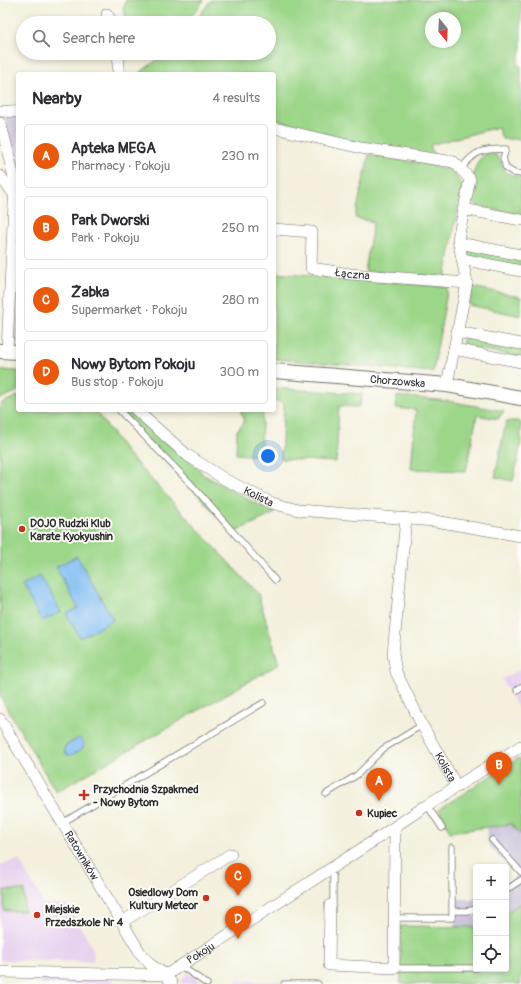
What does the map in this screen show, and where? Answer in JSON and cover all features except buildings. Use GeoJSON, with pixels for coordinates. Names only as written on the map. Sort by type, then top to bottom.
{"type":"FeatureCollection","features":[{"type":"Feature","properties":{"kind":"street"},"geometry":{"type":"LineString","coordinates":[[118,72],[119,60]]}},
{"type":"Feature","properties":{"kind":"street"},"geometry":{"type":"LineString","coordinates":[[0,111],[16,112]]}},
{"type":"Feature","properties":{"kind":"street"},"geometry":{"type":"LineString","coordinates":[[0,123],[15,182],[8,351]]}},
{"type":"Feature","properties":{"kind":"street"},"geometry":{"type":"LineString","coordinates":[[276,128],[361,148],[454,162],[470,179],[458,239],[467,282],[447,384]]}},
{"type":"Feature","properties":{"kind":"street"},"geometry":{"type":"LineString","coordinates":[[0,176],[14,194]]}},
{"type":"Feature","properties":{"kind":"street"},"geometry":{"type":"LineString","coordinates":[[463,209],[521,220]]}},
{"type":"Feature","properties":{"kind":"street","name":"Łączna"},"geometry":{"type":"LineString","coordinates":[[276,229],[312,232],[311,268],[350,274],[467,282]]}},
{"type":"Feature","properties":{"kind":"street"},"geometry":{"type":"LineString","coordinates":[[459,243],[521,255]]}},
{"type":"Feature","properties":{"kind":"street"},"geometry":{"type":"LineString","coordinates":[[462,259],[521,271]]}},
{"type":"Feature","properties":{"kind":"street"},"geometry":{"type":"LineString","coordinates":[[457,332],[521,344]]}},
{"type":"Feature","properties":{"kind":"street"},"geometry":{"type":"LineString","coordinates":[[454,349],[521,362]]}},
{"type":"Feature","properties":{"kind":"street","name":"Chorzowska"},"geometry":{"type":"LineString","coordinates":[[276,371],[447,384],[521,398]]}},
{"type":"Feature","properties":{"kind":"street","name":"Kolista"},"geometry":{"type":"LineString","coordinates":[[138,412],[187,455],[226,480],[272,503],[298,510],[434,521],[521,536]]}},
{"type":"Feature","properties":{"kind":"street","name":"Kolista"},"geometry":{"type":"LineString","coordinates":[[406,518],[394,659],[396,672],[456,787]]}},
{"type":"Feature","properties":{"kind":"street","name":"Ratowników"},"geometry":{"type":"LineString","coordinates":[[0,719],[141,954],[151,965],[169,980]]}},
{"type":"Feature","properties":{"kind":"street","name":"Pokoju"},"geometry":{"type":"LineString","coordinates":[[169,980],[181,966],[427,805],[521,746]]}},
{"type":"Feature","properties":{"kind":"street"},"geometry":{"type":"LineString","coordinates":[[330,905],[329,965],[394,968],[395,827]]}},
{"type":"Feature","properties":{"kind":"street"},"geometry":{"type":"LineString","coordinates":[[122,922],[231,854]]}},
{"type":"Feature","properties":{"kind":"street"},"geometry":{"type":"LineString","coordinates":[[0,972],[119,979],[169,980]]}},
{"type":"Feature","properties":{"kind":"lane"},"geometry":{"type":"LineString","coordinates":[[461,168],[470,157],[486,149],[506,149],[503,158],[506,168],[514,173],[521,174]]}},
{"type":"Feature","properties":{"kind":"lane"},"geometry":{"type":"LineString","coordinates":[[121,412],[192,485],[275,580]]}},
{"type":"Feature","properties":{"kind":"lane"},"geometry":{"type":"LineString","coordinates":[[62,823],[262,703]]}},
{"type":"Feature","properties":{"kind":"lane"},"geometry":{"type":"LineString","coordinates":[[326,794],[357,775],[383,749],[422,724]]}},
{"type":"Feature","properties":{"kind":"lane"},"geometry":{"type":"LineString","coordinates":[[427,805],[442,828]]}},
{"type":"Feature","properties":{"kind":"lane"},"geometry":{"type":"LineString","coordinates":[[492,840],[521,872]]}},
{"type":"Feature","properties":{"kind":"lane"},"geometry":{"type":"LineString","coordinates":[[394,918],[452,918],[452,847]]}},
{"type":"Feature","properties":{"kind":"lane"},"geometry":{"type":"LineString","coordinates":[[330,905],[333,905],[333,876]]}},
{"type":"Feature","properties":{"kind":"lane"},"geometry":{"type":"LineString","coordinates":[[509,888],[521,880]]}},
{"type":"Feature","properties":{"kind":"lane"},"geometry":{"type":"LineString","coordinates":[[452,911],[473,910]]}},
{"type":"Feature","properties":{"kind":"lane"},"geometry":{"type":"LineString","coordinates":[[181,966],[207,984]]}},
{"type":"Feature","properties":{"kind":"lane"},"geometry":{"type":"LineString","coordinates":[[394,968],[473,968]]}},
{"type":"Feature","properties":{"kind":"lane"},"geometry":{"type":"LineString","coordinates":[[284,984],[318,984]]}},
{"type":"Feature","properties":{"kind":"shaded area"},"geometry":{"type":"Polygon","coordinates":[[[10,115],[16,116],[16,160],[5,123],[6,117],[10,115]]]}},
{"type":"Feature","properties":{"kind":"shaded area"},"geometry":{"type":"Polygon","coordinates":[[[16,228],[16,342],[11,342],[16,228]]]}},
{"type":"Feature","properties":{"kind":"shaded area"},"geometry":{"type":"Polygon","coordinates":[[[521,669],[521,714],[502,679],[521,669]]]}},
{"type":"Feature","properties":{"kind":"shaded area"},"geometry":{"type":"Polygon","coordinates":[[[511,824],[521,835],[521,903],[509,911],[509,882],[516,876],[509,868],[509,864],[506,864],[488,844],[486,827],[511,824]]]}},
{"type":"Feature","properties":{"kind":"shaded area","name":"Miejskie Przedszkole Nr 4"},"geometry":{"type":"Polygon","coordinates":[[[19,860],[44,904],[60,904],[68,906],[93,949],[94,962],[0,960],[0,865],[19,860]]]}},
{"type":"Feature","properties":{"kind":"shaded area"},"geometry":{"type":"Polygon","coordinates":[[[457,899],[473,899],[473,927],[455,927],[457,899]]]}},
{"type":"Feature","properties":{"kind":"shaded area"},"geometry":{"type":"Polygon","coordinates":[[[188,973],[204,984],[181,984],[182,979],[188,973]]]}},
{"type":"Feature","properties":{"kind":"shaded area"},"geometry":{"type":"Polygon","coordinates":[[[40,976],[113,978],[112,984],[40,984],[40,976]]]}},
{"type":"Feature","properties":{"kind":"shaded area"},"geometry":{"type":"Polygon","coordinates":[[[239,981],[279,982],[279,984],[230,984],[239,981]]]}},
{"type":"Feature","properties":{"kind":"green space"},"geometry":{"type":"Polygon","coordinates":[[[126,0],[204,0],[191,16],[126,16],[123,10],[126,0]]]}},
{"type":"Feature","properties":{"kind":"green space"},"geometry":{"type":"Polygon","coordinates":[[[211,0],[521,0],[521,51],[517,65],[521,66],[521,139],[502,139],[498,127],[430,145],[435,157],[361,144],[276,119],[276,72],[141,72],[157,60],[276,60],[276,16],[199,16],[211,0]]]}},
{"type":"Feature","properties":{"kind":"green space"},"geometry":{"type":"Polygon","coordinates":[[[491,153],[496,155],[507,172],[521,177],[521,215],[479,207],[472,202],[470,198],[474,171],[477,164],[485,155],[491,153]]]}},
{"type":"Feature","properties":{"kind":"green space"},"geometry":{"type":"Polygon","coordinates":[[[369,154],[451,169],[462,186],[445,278],[365,271],[373,222],[355,218],[369,154]]]}},
{"type":"Feature","properties":{"kind":"green space"},"geometry":{"type":"Polygon","coordinates":[[[459,243],[521,255],[521,271],[462,259],[459,243]]]}},
{"type":"Feature","properties":{"kind":"green space"},"geometry":{"type":"Polygon","coordinates":[[[276,273],[448,287],[433,372],[276,359],[276,273]]]}},
{"type":"Feature","properties":{"kind":"green space"},"geometry":{"type":"Polygon","coordinates":[[[472,287],[521,297],[521,316],[469,305],[472,287]]]}},
{"type":"Feature","properties":{"kind":"green space"},"geometry":{"type":"Polygon","coordinates":[[[464,336],[521,347],[521,357],[462,346],[464,336]]]}},
{"type":"Feature","properties":{"kind":"green space"},"geometry":{"type":"Polygon","coordinates":[[[0,370],[16,371],[16,392],[0,399],[0,370]]]}},
{"type":"Feature","properties":{"kind":"green space"},"geometry":{"type":"Polygon","coordinates":[[[276,388],[362,394],[361,403],[358,407],[339,406],[336,462],[281,459],[284,402],[276,401],[276,388]]]}},
{"type":"Feature","properties":{"kind":"green space"},"geometry":{"type":"Polygon","coordinates":[[[397,396],[448,401],[504,411],[498,419],[477,415],[466,471],[411,469],[416,410],[396,408],[397,396]]]}},
{"type":"Feature","properties":{"kind":"green space"},"geometry":{"type":"Polygon","coordinates":[[[16,397],[16,412],[96,412],[127,453],[258,594],[279,664],[56,792],[0,696],[0,404],[16,397]]]}},
{"type":"Feature","properties":{"kind":"green space"},"geometry":{"type":"Polygon","coordinates":[[[121,412],[134,412],[200,470],[202,474],[275,513],[233,533],[121,412]]]}},
{"type":"Feature","properties":{"kind":"green space"},"geometry":{"type":"Polygon","coordinates":[[[241,412],[263,412],[260,456],[236,454],[237,430],[243,424],[244,419],[241,412]]]}},
{"type":"Feature","properties":{"kind":"green space"},"geometry":{"type":"Polygon","coordinates":[[[518,421],[521,423],[521,443],[513,481],[495,477],[506,422],[518,421]]]}},
{"type":"Feature","properties":{"kind":"green space"},"geometry":{"type":"Polygon","coordinates":[[[519,758],[521,761],[521,835],[511,824],[450,832],[439,809],[519,758]]]}},
{"type":"Feature","properties":{"kind":"green space"},"geometry":{"type":"Polygon","coordinates":[[[4,890],[24,890],[24,911],[4,911],[4,890]]]}},
{"type":"Feature","properties":{"kind":"green space"},"geometry":{"type":"Polygon","coordinates":[[[521,903],[521,984],[401,984],[400,926],[473,927],[473,972],[509,972],[509,911],[521,903]]]}},
{"type":"Feature","properties":{"kind":"water"},"geometry":{"type":"Polygon","coordinates":[[[77,556],[113,620],[80,638],[66,614],[78,608],[56,567],[77,556]]]}},
{"type":"Feature","properties":{"kind":"water"},"geometry":{"type":"Polygon","coordinates":[[[40,576],[61,612],[42,621],[22,586],[40,576]]]}},
{"type":"Feature","properties":{"kind":"water"},"geometry":{"type":"Polygon","coordinates":[[[77,739],[81,739],[83,741],[83,748],[78,752],[67,755],[64,750],[65,746],[77,739]]]}},
{"type":"Feature","properties":{"kind":"place","name":"DOJO Rudzki Klub Karate Kyokyushin"},"geometry":{"type":"Point","coordinates":[22,529]}},
{"type":"Feature","properties":{"kind":"place","name":"Park Dworski"},"geometry":{"type":"Point","coordinates":[499,785]}},
{"type":"Feature","properties":{"kind":"place","name":"Przychodnia Szpakmed - Nowy Bytom"},"geometry":{"type":"Point","coordinates":[84,795]}},
{"type":"Feature","properties":{"kind":"place","name":"Apteka MEGA"},"geometry":{"type":"Point","coordinates":[379,801]}},
{"type":"Feature","properties":{"kind":"place","name":"Kupiec"},"geometry":{"type":"Point","coordinates":[359,813]}},
{"type":"Feature","properties":{"kind":"place","name":"Żabka"},"geometry":{"type":"Point","coordinates":[238,896]}},
{"type":"Feature","properties":{"kind":"place","name":"Osiedlowy Dom Kultury Meteor"},"geometry":{"type":"Point","coordinates":[206,898]}},
{"type":"Feature","properties":{"kind":"place","name":"Miejskie Przedszkole Nr 4"},"geometry":{"type":"Point","coordinates":[37,915]}},
{"type":"Feature","properties":{"kind":"place","name":"Nowy Bytom Pokoju"},"geometry":{"type":"Point","coordinates":[238,939]}}]}
